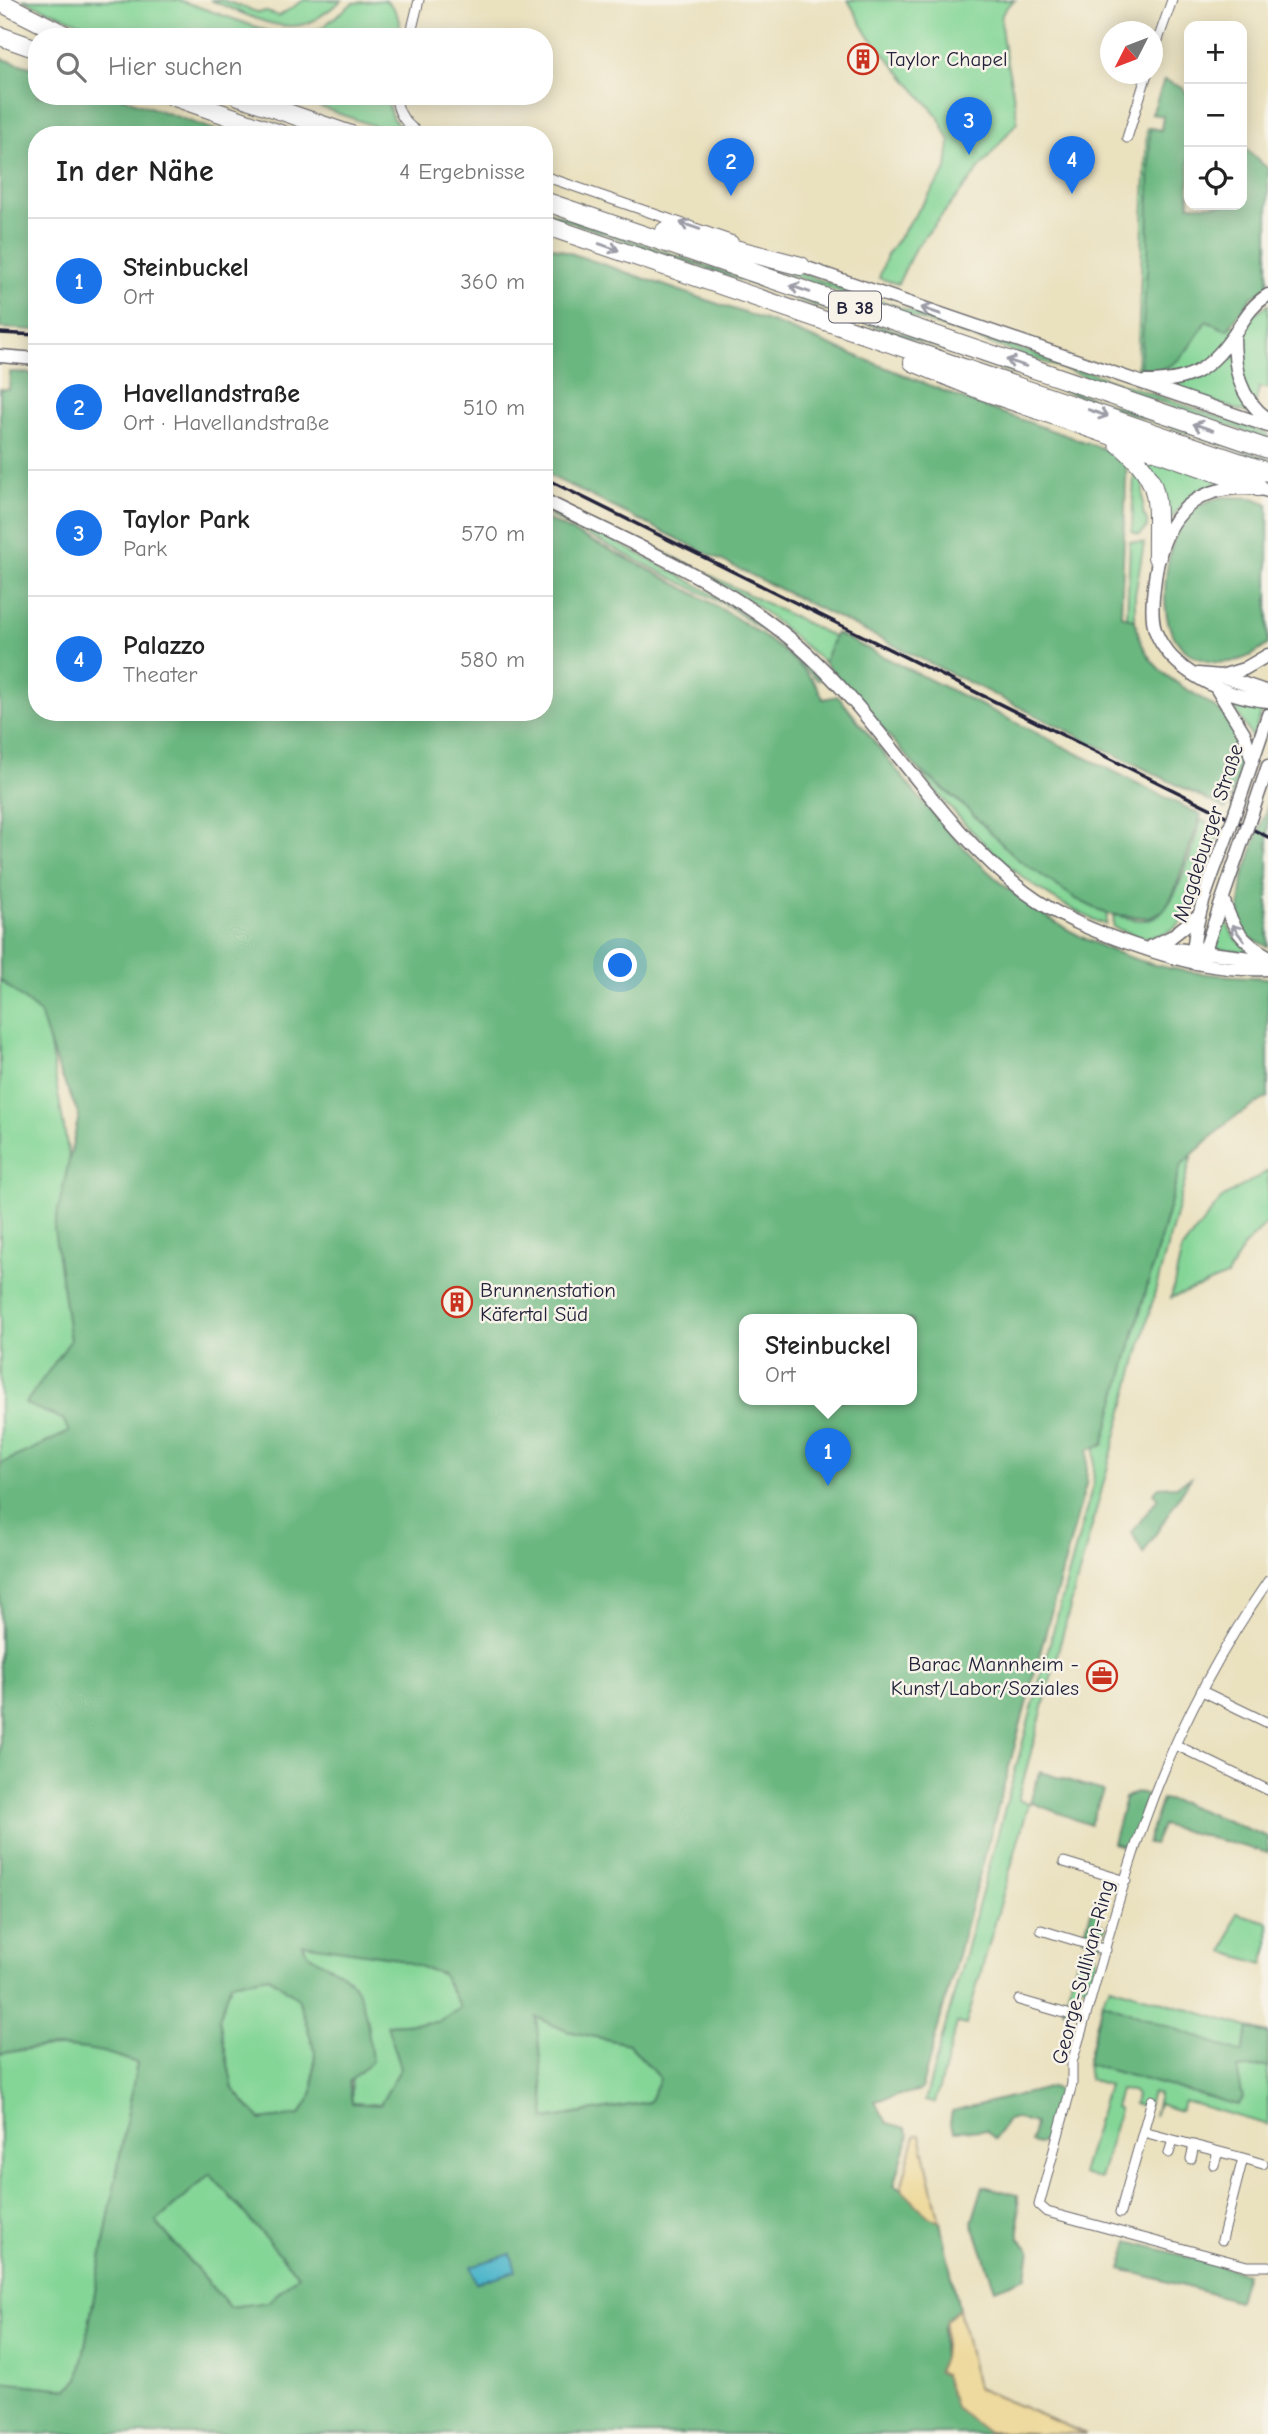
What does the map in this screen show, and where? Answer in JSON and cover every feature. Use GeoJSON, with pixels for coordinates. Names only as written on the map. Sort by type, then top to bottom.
{"type":"FeatureCollection","features":[{"type":"Feature","properties":{"kind":"highway"},"geometry":{"type":"LineString","coordinates":[[0,2],[51,28]]}},
{"type":"Feature","properties":{"kind":"highway"},"geometry":{"type":"LineString","coordinates":[[0,12],[45,28]]}},
{"type":"Feature","properties":{"kind":"highway"},"geometry":{"type":"LineString","coordinates":[[0,36],[28,47]]}},
{"type":"Feature","properties":{"kind":"highway"},"geometry":{"type":"LineString","coordinates":[[0,42],[28,47]]}},
{"type":"Feature","properties":{"kind":"highway"},"geometry":{"type":"LineString","coordinates":[[198,105],[258,126]]}},
{"type":"Feature","properties":{"kind":"highway"},"geometry":{"type":"LineString","coordinates":[[265,105],[325,126]]}},
{"type":"Feature","properties":{"kind":"highway","name":"B 38"},"geometry":{"type":"LineString","coordinates":[[553,204],[1268,449]]}},
{"type":"Feature","properties":{"kind":"highway","name":"B 38"},"geometry":{"type":"LineString","coordinates":[[553,228],[887,344],[1268,471]]}},
{"type":"Feature","properties":{"kind":"highway"},"geometry":{"type":"LineString","coordinates":[[630,230],[668,231],[801,266]]}},
{"type":"Feature","properties":{"kind":"highway"},"geometry":{"type":"LineString","coordinates":[[887,344],[920,366],[1263,489]]}},
{"type":"Feature","properties":{"kind":"highway"},"geometry":{"type":"LineString","coordinates":[[1107,434],[1133,455],[1149,474],[1157,513],[1157,557]]}},
{"type":"Feature","properties":{"kind":"main road"},"geometry":{"type":"LineString","coordinates":[[801,266],[1133,382],[1268,426]]}},
{"type":"Feature","properties":{"kind":"main road"},"geometry":{"type":"LineString","coordinates":[[1133,382],[1166,382],[1193,375],[1209,365],[1234,335],[1248,311],[1268,295]]}},
{"type":"Feature","properties":{"kind":"main road"},"geometry":{"type":"LineString","coordinates":[[1234,335],[1235,367],[1241,387],[1250,403],[1268,419]]}},
{"type":"Feature","properties":{"kind":"main road"},"geometry":{"type":"LineString","coordinates":[[0,356],[28,358]]}},
{"type":"Feature","properties":{"kind":"main road"},"geometry":{"type":"LineString","coordinates":[[1263,489],[1219,489],[1200,496],[1175,520],[1157,557],[1152,606],[1155,629],[1167,650],[1194,673],[1268,701]]}},
{"type":"Feature","properties":{"kind":"main road"},"geometry":{"type":"LineString","coordinates":[[553,504],[698,577],[775,626],[835,683],[954,825],[991,863],[1027,893],[1064,917],[1110,937],[1146,947],[1196,955],[1268,958]]}},
{"type":"Feature","properties":{"kind":"main road"},"geometry":{"type":"LineString","coordinates":[[1218,681],[1268,655]]}},
{"type":"Feature","properties":{"kind":"main road"},"geometry":{"type":"LineString","coordinates":[[1218,681],[1268,692]]}},
{"type":"Feature","properties":{"kind":"main road"},"geometry":{"type":"LineString","coordinates":[[1218,681],[1244,733],[1252,762]]}},
{"type":"Feature","properties":{"kind":"main road","name":"Magdeburger Straße"},"geometry":{"type":"LineString","coordinates":[[1196,955],[1200,914],[1268,715]]}},
{"type":"Feature","properties":{"kind":"main road","name":"Magdeburger Straße"},"geometry":{"type":"LineString","coordinates":[[1196,955],[1223,899],[1268,766]]}},
{"type":"Feature","properties":{"kind":"main road"},"geometry":{"type":"LineString","coordinates":[[1223,899],[1237,933],[1268,958]]}},
{"type":"Feature","properties":{"kind":"main road"},"geometry":{"type":"LineString","coordinates":[[1146,947],[1171,937],[1200,914]]}},
{"type":"Feature","properties":{"kind":"main road"},"geometry":{"type":"LineString","coordinates":[[1196,955],[1240,970],[1268,969]]}},
{"type":"Feature","properties":{"kind":"street"},"geometry":{"type":"LineString","coordinates":[[412,28],[419,0]]}},
{"type":"Feature","properties":{"kind":"street"},"geometry":{"type":"LineString","coordinates":[[1163,27],[1172,0]]}},
{"type":"Feature","properties":{"kind":"street"},"geometry":{"type":"LineString","coordinates":[[1127,138],[1144,84]]}},
{"type":"Feature","properties":{"kind":"street"},"geometry":{"type":"LineString","coordinates":[[398,105],[410,126]]}},
{"type":"Feature","properties":{"kind":"street"},"geometry":{"type":"LineString","coordinates":[[553,179],[801,266]]}},
{"type":"Feature","properties":{"kind":"street","name":"George-Sullivan-Ring"},"geometry":{"type":"LineString","coordinates":[[1268,1581],[1226,1644],[1176,1745],[1148,1810],[1072,2062],[1072,2084],[1039,2205],[1047,2212],[1247,2266],[1268,2266]]}},
{"type":"Feature","properties":{"kind":"street"},"geometry":{"type":"LineString","coordinates":[[1202,1691],[1268,1723]]}},
{"type":"Feature","properties":{"kind":"street"},"geometry":{"type":"LineString","coordinates":[[1176,1745],[1268,1790]]}},
{"type":"Feature","properties":{"kind":"street"},"geometry":{"type":"LineString","coordinates":[[1064,1862],[1126,1881]]}},
{"type":"Feature","properties":{"kind":"street"},"geometry":{"type":"LineString","coordinates":[[1041,1930],[1107,1950]]}},
{"type":"Feature","properties":{"kind":"street"},"geometry":{"type":"LineString","coordinates":[[1019,2000],[1085,2019]]}},
{"type":"Feature","properties":{"kind":"street"},"geometry":{"type":"LineString","coordinates":[[1120,2213],[1152,2100]]}},
{"type":"Feature","properties":{"kind":"street"},"geometry":{"type":"LineString","coordinates":[[1143,2132],[1263,2164]]}},
{"type":"Feature","properties":{"kind":"street"},"geometry":{"type":"LineString","coordinates":[[1169,2153],[1173,2140]]}},
{"type":"Feature","properties":{"kind":"street"},"geometry":{"type":"LineString","coordinates":[[1191,2159],[1195,2146]]}},
{"type":"Feature","properties":{"kind":"street"},"geometry":{"type":"LineString","coordinates":[[1214,2165],[1218,2151]]}},
{"type":"Feature","properties":{"kind":"street"},"geometry":{"type":"LineString","coordinates":[[1222,2240],[1243,2158]]}},
{"type":"Feature","properties":{"kind":"green space"},"geometry":{"type":"Polygon","coordinates":[[[22,0],[179,0],[259,28],[93,28],[22,0]]]}},
{"type":"Feature","properties":{"kind":"green space"},"geometry":{"type":"Polygon","coordinates":[[[210,0],[222,0],[260,13],[264,11],[279,16],[304,0],[342,0],[310,22],[286,26],[260,20],[210,0]]]}},
{"type":"Feature","properties":{"kind":"green space"},"geometry":{"type":"Polygon","coordinates":[[[385,0],[393,7],[400,21],[400,28],[321,28],[353,3],[385,0]]]}},
{"type":"Feature","properties":{"kind":"green space"},"geometry":{"type":"Polygon","coordinates":[[[848,0],[1015,0],[1004,10],[1001,20],[1017,122],[914,250],[898,284],[879,278],[887,255],[947,169],[950,141],[938,116],[868,35],[848,0]]]}},
{"type":"Feature","properties":{"kind":"green space"},"geometry":{"type":"Polygon","coordinates":[[[0,58],[28,66],[28,105],[144,105],[203,126],[28,126],[28,330],[0,328],[0,58]]]}},
{"type":"Feature","properties":{"kind":"green space"},"geometry":{"type":"Polygon","coordinates":[[[1164,80],[1184,90],[1184,210],[1247,210],[1247,150],[1268,169],[1268,287],[1252,297],[1227,330],[1206,321],[1180,358],[1163,369],[1152,370],[1140,367],[1148,253],[1150,128],[1161,130],[1163,116],[1152,114],[1164,80]]]}},
{"type":"Feature","properties":{"kind":"green space"},"geometry":{"type":"Polygon","coordinates":[[[315,105],[388,105],[392,118],[400,126],[374,126],[315,105]]]}},
{"type":"Feature","properties":{"kind":"green space"},"geometry":{"type":"Polygon","coordinates":[[[1147,128],[1150,128],[1148,253],[1141,367],[1153,370],[1172,364],[1188,350],[1206,321],[1227,330],[1268,305],[1268,388],[1259,388],[1253,415],[1172,388],[1137,371],[1147,128]]]}},
{"type":"Feature","properties":{"kind":"green space"},"geometry":{"type":"Polygon","coordinates":[[[553,213],[1268,458],[1268,461],[553,216],[553,213]]]}},
{"type":"Feature","properties":{"kind":"green space"},"geometry":{"type":"Polygon","coordinates":[[[553,247],[782,326],[971,402],[1127,457],[1121,615],[1135,620],[1145,650],[1166,675],[1209,703],[1232,724],[1239,737],[1242,754],[1239,778],[1226,809],[553,477],[553,247]]]}},
{"type":"Feature","properties":{"kind":"green space"},"geometry":{"type":"Polygon","coordinates":[[[755,263],[782,267],[1268,434],[1268,439],[755,263]]]}},
{"type":"Feature","properties":{"kind":"green space"},"geometry":{"type":"Polygon","coordinates":[[[10,372],[28,373],[28,721],[553,721],[553,522],[699,596],[780,648],[808,674],[823,699],[838,696],[935,817],[969,853],[1006,887],[1046,916],[1091,941],[1141,961],[1204,974],[1268,978],[1268,1097],[1230,1120],[1181,1165],[1103,1445],[1088,1450],[1086,1484],[921,2090],[875,2101],[887,2123],[906,2128],[909,2135],[894,2186],[940,2222],[959,2309],[947,2320],[942,2340],[944,2364],[955,2407],[1032,2434],[0,2434],[0,2382],[68,2389],[79,2379],[137,2063],[102,2052],[69,2047],[36,2048],[0,2054],[0,1464],[69,1432],[63,1419],[25,1404],[70,1341],[54,1229],[79,1115],[57,1066],[40,1013],[0,980],[0,389],[9,389],[10,372]],[[302,1944],[318,1961],[349,1979],[360,1996],[372,2061],[349,2082],[352,2103],[380,2105],[401,2068],[387,2025],[437,2022],[460,2008],[442,1974],[392,1957],[302,1944]],[[268,1976],[231,1983],[219,2019],[233,2089],[260,2120],[300,2115],[313,2092],[315,2051],[298,1998],[268,1976]],[[536,2017],[546,2119],[649,2102],[660,2079],[629,2044],[567,2031],[536,2017]],[[210,2174],[156,2222],[229,2307],[268,2302],[298,2275],[210,2174]]]}},
{"type":"Feature","properties":{"kind":"green space"},"geometry":{"type":"Polygon","coordinates":[[[1136,449],[1231,483],[1208,488],[1189,498],[1175,514],[1163,535],[1136,449]]]}},
{"type":"Feature","properties":{"kind":"green space"},"geometry":{"type":"Polygon","coordinates":[[[1134,471],[1140,474],[1143,484],[1143,513],[1147,521],[1147,527],[1140,535],[1132,532],[1134,471]]]}},
{"type":"Feature","properties":{"kind":"green space"},"geometry":{"type":"Polygon","coordinates":[[[1225,497],[1254,498],[1268,504],[1268,644],[1244,658],[1217,663],[1192,655],[1181,646],[1168,621],[1165,589],[1170,555],[1180,526],[1200,505],[1225,497]]]}},
{"type":"Feature","properties":{"kind":"green space"},"geometry":{"type":"Polygon","coordinates":[[[553,515],[571,520],[671,570],[733,607],[792,651],[820,677],[818,680],[773,638],[728,606],[553,518],[553,515]]]}},
{"type":"Feature","properties":{"kind":"green space"},"geometry":{"type":"Polygon","coordinates":[[[1130,541],[1144,543],[1135,595],[1135,620],[1127,618],[1130,541]]]}},
{"type":"Feature","properties":{"kind":"green space"},"geometry":{"type":"Polygon","coordinates":[[[655,548],[834,637],[824,662],[752,602],[655,548]]]}},
{"type":"Feature","properties":{"kind":"green space"},"geometry":{"type":"Polygon","coordinates":[[[836,633],[1201,815],[1174,893],[1164,910],[1150,918],[1107,914],[1076,899],[1015,857],[958,800],[915,766],[824,662],[836,633]]]}},
{"type":"Feature","properties":{"kind":"green space"},"geometry":{"type":"Polygon","coordinates":[[[1229,698],[1263,709],[1252,738],[1229,698]]]}},
{"type":"Feature","properties":{"kind":"green space"},"geometry":{"type":"Polygon","coordinates":[[[0,754],[133,1531],[0,1552],[0,754]]]}},
{"type":"Feature","properties":{"kind":"green space"},"geometry":{"type":"Polygon","coordinates":[[[915,766],[1076,899],[1107,914],[1106,925],[1076,911],[1023,878],[978,837],[915,766]]]}},
{"type":"Feature","properties":{"kind":"green space"},"geometry":{"type":"Polygon","coordinates":[[[1268,804],[1268,947],[1248,937],[1238,924],[1243,878],[1268,804]]]}},
{"type":"Feature","properties":{"kind":"green space"},"geometry":{"type":"Polygon","coordinates":[[[1201,820],[1220,829],[1205,880],[1188,914],[1177,926],[1162,934],[1144,937],[1113,927],[1114,915],[1148,920],[1158,916],[1167,906],[1182,878],[1201,820]]]}},
{"type":"Feature","properties":{"kind":"green space"},"geometry":{"type":"Polygon","coordinates":[[[1222,914],[1234,937],[1252,953],[1211,948],[1222,914]]]}},
{"type":"Feature","properties":{"kind":"green space"},"geometry":{"type":"Polygon","coordinates":[[[1192,1155],[1018,1800],[1029,1803],[966,2025],[957,2023],[935,2103],[925,2101],[1093,1485],[1095,1448],[1103,1445],[1181,1165],[1192,1155]]]}},
{"type":"Feature","properties":{"kind":"green space"},"geometry":{"type":"Polygon","coordinates":[[[1268,1171],[1268,1222],[1244,1246],[1227,1276],[1171,1298],[1182,1249],[1222,1198],[1268,1171]]]}},
{"type":"Feature","properties":{"kind":"green space"},"geometry":{"type":"Polygon","coordinates":[[[1191,1478],[1143,1554],[1132,1532],[1158,1498],[1153,1493],[1159,1487],[1176,1486],[1191,1478]]]}},
{"type":"Feature","properties":{"kind":"green space"},"geometry":{"type":"Polygon","coordinates":[[[1040,1772],[1103,1791],[1090,1825],[1030,1802],[1040,1772]]]}},
{"type":"Feature","properties":{"kind":"green space"},"geometry":{"type":"Polygon","coordinates":[[[1136,1792],[1147,1796],[1130,1848],[1113,1843],[1125,1798],[1136,1792]]]}},
{"type":"Feature","properties":{"kind":"green space"},"geometry":{"type":"Polygon","coordinates":[[[1162,1799],[1182,1803],[1268,1837],[1268,1853],[1162,1825],[1154,1844],[1147,1843],[1162,1799]]]}},
{"type":"Feature","properties":{"kind":"green space"},"geometry":{"type":"Polygon","coordinates":[[[1095,1900],[1104,1902],[1098,1923],[1106,1926],[1101,1944],[1083,1938],[1095,1900]]]}},
{"type":"Feature","properties":{"kind":"green space"},"geometry":{"type":"Polygon","coordinates":[[[1236,1913],[1268,1922],[1268,1947],[1263,1964],[1224,1952],[1236,1913]]]}},
{"type":"Feature","properties":{"kind":"green space"},"geometry":{"type":"Polygon","coordinates":[[[301,1943],[392,1957],[442,1974],[460,2008],[437,2022],[387,2025],[401,2068],[380,2105],[352,2103],[350,1979],[310,1957],[301,1943]]]}},
{"type":"Feature","properties":{"kind":"green space"},"geometry":{"type":"Polygon","coordinates":[[[1081,1947],[1094,1950],[1097,1958],[1089,1987],[1080,1985],[1074,2005],[1084,2008],[1076,2012],[1063,2009],[1081,1947]]]}},
{"type":"Feature","properties":{"kind":"green space"},"geometry":{"type":"Polygon","coordinates":[[[268,1976],[298,1998],[315,2051],[313,2092],[300,2115],[260,2120],[233,2089],[219,2019],[231,1983],[268,1976]]]}},
{"type":"Feature","properties":{"kind":"green space"},"geometry":{"type":"Polygon","coordinates":[[[1110,1986],[1268,2033],[1268,2125],[1184,2101],[1181,2111],[1158,2104],[1154,2116],[1159,2094],[1152,2092],[1147,2108],[1134,2104],[1136,2095],[1132,2091],[1120,2090],[1115,2108],[1119,2110],[1100,2179],[1082,2174],[1108,2085],[1089,2079],[1087,2064],[1102,2002],[1110,1986]]]}},
{"type":"Feature","properties":{"kind":"green space"},"geometry":{"type":"Polygon","coordinates":[[[1102,2002],[1242,2053],[1249,2028],[1268,2034],[1268,2066],[1237,2069],[1243,2099],[1238,2105],[1087,2064],[1102,2002]]]}},
{"type":"Feature","properties":{"kind":"green space"},"geometry":{"type":"Polygon","coordinates":[[[536,2017],[567,2031],[629,2044],[660,2079],[649,2102],[545,2119],[536,2017]]]}},
{"type":"Feature","properties":{"kind":"green space"},"geometry":{"type":"Polygon","coordinates":[[[86,2046],[137,2063],[79,2379],[68,2389],[0,2382],[0,2054],[31,2048],[86,2046]]]}},
{"type":"Feature","properties":{"kind":"green space"},"geometry":{"type":"Polygon","coordinates":[[[1052,2087],[1060,2091],[1046,2140],[1039,2144],[1031,2142],[1035,2123],[1016,2118],[1008,2120],[995,2139],[986,2130],[955,2131],[950,2123],[952,2111],[1052,2087]]]}},
{"type":"Feature","properties":{"kind":"green space"},"geometry":{"type":"Polygon","coordinates":[[[211,2173],[298,2275],[268,2303],[229,2307],[156,2222],[211,2173]]]}},
{"type":"Feature","properties":{"kind":"green space"},"geometry":{"type":"Polygon","coordinates":[[[983,2186],[1018,2195],[1019,2238],[1030,2250],[1026,2277],[995,2289],[972,2222],[983,2186]]]}},
{"type":"Feature","properties":{"kind":"green space"},"geometry":{"type":"Polygon","coordinates":[[[1129,2241],[1246,2273],[1238,2301],[1121,2269],[1129,2241]]]}},
{"type":"Feature","properties":{"kind":"sand"},"geometry":{"type":"Polygon","coordinates":[[[915,2135],[920,2135],[940,2222],[929,2217],[901,2189],[915,2135]]]}},
{"type":"Feature","properties":{"kind":"sand"},"geometry":{"type":"Polygon","coordinates":[[[959,2309],[977,2388],[1086,2434],[987,2432],[955,2407],[944,2375],[937,2372],[943,2358],[946,2321],[959,2309]]]}},
{"type":"Feature","properties":{"kind":"water"},"geometry":{"type":"Polygon","coordinates":[[[511,2254],[516,2271],[476,2283],[471,2266],[511,2254]]]}},
{"type":"Feature","properties":{"kind":"railway"},"geometry":{"type":"LineString","coordinates":[[0,333],[28,335]]}},
{"type":"Feature","properties":{"kind":"railway"},"geometry":{"type":"LineString","coordinates":[[553,482],[1268,837]]}},
{"type":"Feature","properties":{"kind":"place","name":"Taylor Chapel"},"geometry":{"type":"Point","coordinates":[863,59]}},
{"type":"Feature","properties":{"kind":"place","name":"Taylor Park"},"geometry":{"type":"Point","coordinates":[969,155]}},
{"type":"Feature","properties":{"kind":"place","name":"Palazzo"},"geometry":{"type":"Point","coordinates":[1072,194]}},
{"type":"Feature","properties":{"kind":"place","name":"Havellandstraße"},"geometry":{"type":"Point","coordinates":[731,196]}},
{"type":"Feature","properties":{"kind":"place","name":"Brunnenstation Käfertal Süd"},"geometry":{"type":"Point","coordinates":[457,1302]}},
{"type":"Feature","properties":{"kind":"place","name":"Steinbuckel"},"geometry":{"type":"Point","coordinates":[828,1486]}},
{"type":"Feature","properties":{"kind":"place","name":"Barac Mannheim - Kunst/Labor/Soziales"},"geometry":{"type":"Point","coordinates":[1102,1676]}}]}
